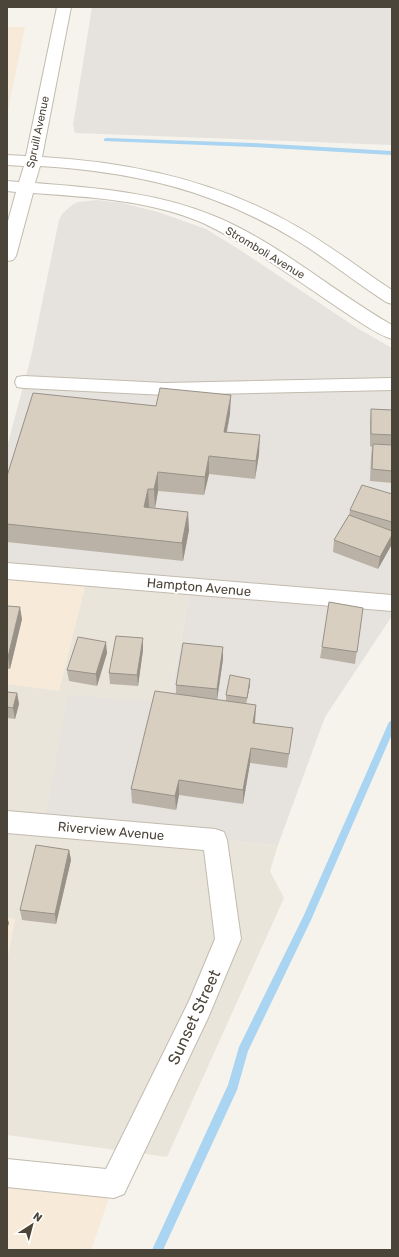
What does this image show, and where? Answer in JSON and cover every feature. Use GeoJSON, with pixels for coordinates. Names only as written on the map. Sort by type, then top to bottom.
{"type":"FeatureCollection","features":[{"type":"Feature","properties":{"kind":"street","name":"Spruill Avenue"},"geometry":{"type":"LineString","coordinates":[[7,256],[33,161],[64,7]]}},
{"type":"Feature","properties":{"kind":"street"},"geometry":{"type":"LineString","coordinates":[[7,160],[33,161],[137,173],[176,182],[219,196],[258,213],[291,230],[392,298]]}},
{"type":"Feature","properties":{"kind":"street","name":"Stromboli Avenue"},"geometry":{"type":"LineString","coordinates":[[7,186],[138,199],[170,207],[201,218],[232,231],[351,309],[392,333]]}},
{"type":"Feature","properties":{"kind":"street"},"geometry":{"type":"LineString","coordinates":[[24,382],[165,389],[392,384]]}},
{"type":"Feature","properties":{"kind":"street","name":"Hampton Avenue"},"geometry":{"type":"LineString","coordinates":[[7,571],[392,603]]}},
{"type":"Feature","properties":{"kind":"street","name":"Riverview Avenue"},"geometry":{"type":"LineString","coordinates":[[7,822],[215,840]]}},
{"type":"Feature","properties":{"kind":"street","name":"Sunset Street"},"geometry":{"type":"LineString","coordinates":[[7,1173],[114,1184],[200,1009],[228,939],[215,840]]}},
{"type":"Feature","properties":{"kind":"shaded area"},"geometry":{"type":"Polygon","coordinates":[[[92,7],[392,7],[392,145],[75,133],[73,125],[92,7]]]}},
{"type":"Feature","properties":{"kind":"shaded area"},"geometry":{"type":"Polygon","coordinates":[[[7,27],[25,27],[7,115],[7,27]]]}},
{"type":"Feature","properties":{"kind":"shaded area"},"geometry":{"type":"Polygon","coordinates":[[[97,200],[122,203],[158,212],[206,229],[357,328],[392,348],[392,616],[325,717],[278,845],[44,826],[68,695],[169,703],[191,587],[7,571],[7,447],[31,357],[59,220],[62,214],[78,202],[97,200]],[[37,382],[165,389],[388,383],[37,382]]]}},
{"type":"Feature","properties":{"kind":"shaded area"},"geometry":{"type":"Polygon","coordinates":[[[7,571],[87,578],[59,691],[7,684],[7,571]]]}},
{"type":"Feature","properties":{"kind":"shaded area"},"geometry":{"type":"Polygon","coordinates":[[[87,578],[191,586],[169,703],[215,840],[278,845],[270,871],[284,898],[167,1157],[7,1135],[7,960],[15,919],[7,918],[7,684],[59,690],[87,578]]]}},
{"type":"Feature","properties":{"kind":"shaded area"},"geometry":{"type":"Polygon","coordinates":[[[7,918],[15,919],[7,960],[7,918]]]}},
{"type":"Feature","properties":{"kind":"shaded area"},"geometry":{"type":"Polygon","coordinates":[[[7,1173],[114,1184],[91,1250],[7,1250],[7,1173]]]}},
{"type":"Feature","properties":{"kind":"building"},"geometry":{"type":"Polygon","coordinates":[[[160,388],[231,395],[224,432],[260,435],[256,461],[209,456],[205,477],[158,472],[154,489],[148,489],[144,507],[188,512],[182,543],[7,524],[7,476],[33,393],[156,406],[160,388]]]}},
{"type":"Feature","properties":{"kind":"building"},"geometry":{"type":"Polygon","coordinates":[[[371,409],[392,410],[392,435],[371,434],[371,409]]]}},
{"type":"Feature","properties":{"kind":"building"},"geometry":{"type":"Polygon","coordinates":[[[373,444],[392,445],[392,471],[372,469],[373,444]]]}},
{"type":"Feature","properties":{"kind":"building"},"geometry":{"type":"Polygon","coordinates":[[[362,485],[392,494],[392,522],[350,510],[362,485]]]}},
{"type":"Feature","properties":{"kind":"building"},"geometry":{"type":"Polygon","coordinates":[[[349,515],[392,531],[392,535],[380,557],[334,540],[349,515]]]}},
{"type":"Feature","properties":{"kind":"building"},"geometry":{"type":"Polygon","coordinates":[[[329,602],[363,608],[357,652],[322,647],[329,602]]]}},
{"type":"Feature","properties":{"kind":"building"},"geometry":{"type":"Polygon","coordinates":[[[7,606],[20,607],[8,657],[7,657],[7,606]]]}},
{"type":"Feature","properties":{"kind":"building"},"geometry":{"type":"Polygon","coordinates":[[[116,636],[143,638],[137,675],[109,673],[116,636]]]}},
{"type":"Feature","properties":{"kind":"building"},"geometry":{"type":"Polygon","coordinates":[[[78,637],[106,642],[96,674],[67,670],[78,637]]]}},
{"type":"Feature","properties":{"kind":"building"},"geometry":{"type":"Polygon","coordinates":[[[183,643],[223,647],[217,689],[176,685],[183,643]]]}},
{"type":"Feature","properties":{"kind":"building"},"geometry":{"type":"Polygon","coordinates":[[[230,675],[250,679],[247,698],[226,695],[230,675]]]}},
{"type":"Feature","properties":{"kind":"building"},"geometry":{"type":"Polygon","coordinates":[[[155,691],[256,705],[253,723],[293,728],[289,754],[251,748],[243,790],[179,780],[175,796],[131,789],[155,691]]]}},
{"type":"Feature","properties":{"kind":"building"},"geometry":{"type":"Polygon","coordinates":[[[7,692],[17,693],[13,708],[7,707],[7,692]]]}},
{"type":"Feature","properties":{"kind":"building"},"geometry":{"type":"Polygon","coordinates":[[[36,845],[69,850],[55,914],[20,910],[36,845]]]}},
{"type":"Feature","properties":{"kind":"waterway"},"geometry":{"type":"LineString","coordinates":[[106,140],[253,145],[392,153]]}},
{"type":"Feature","properties":{"kind":"waterway"},"geometry":{"type":"LineString","coordinates":[[157,1250],[233,1086],[243,1050],[308,917],[392,724]]}}]}
